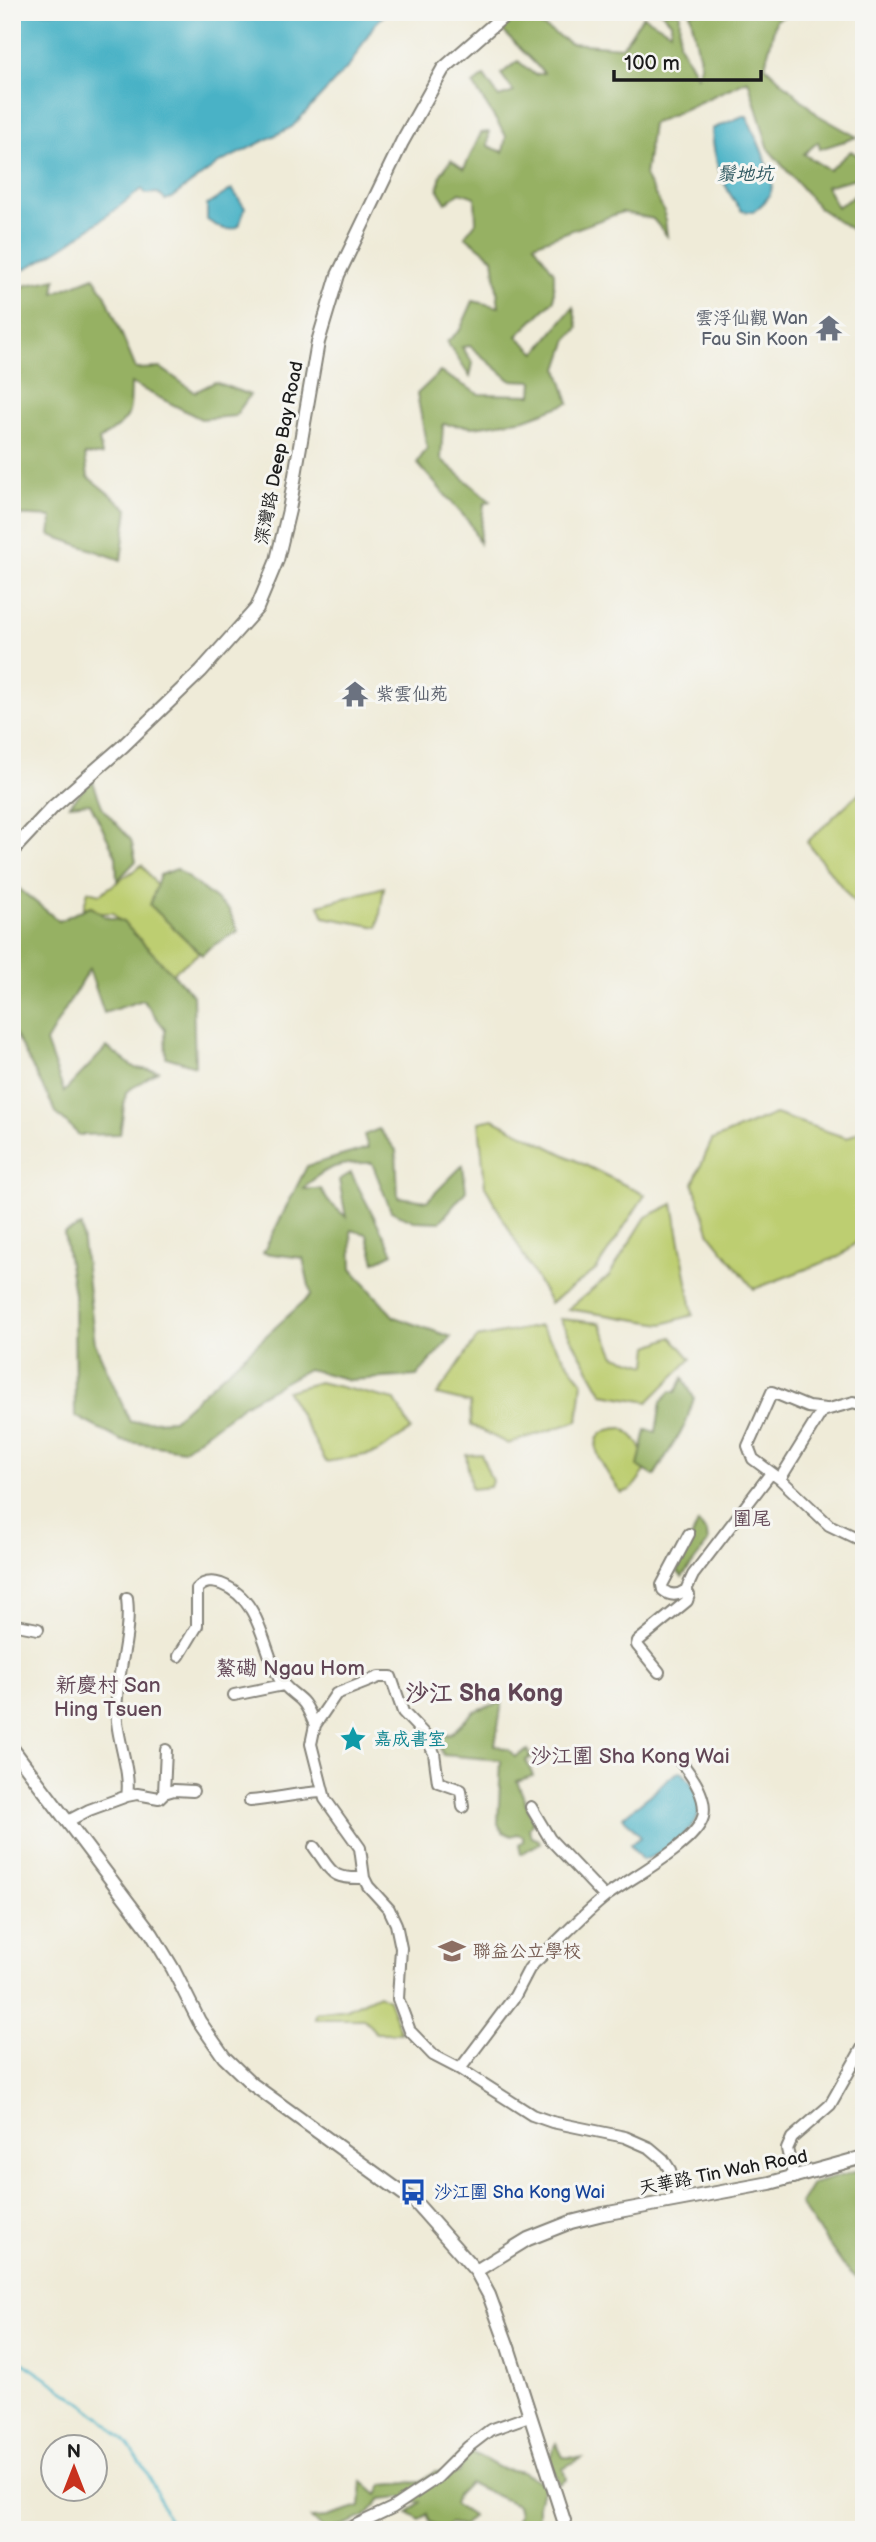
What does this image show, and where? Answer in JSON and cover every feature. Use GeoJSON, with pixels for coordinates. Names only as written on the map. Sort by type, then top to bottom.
{"type":"FeatureCollection","features":[{"type":"Feature","properties":{"kind":"street","name":"深灣路 Deep Bay Road"},"geometry":{"type":"LineString","coordinates":[[12,851],[52,807],[123,746],[201,671],[257,608],[277,560],[289,510],[317,342],[338,275],[402,142],[443,69],[508,12]]}},
{"type":"Feature","properties":{"kind":"street"},"geometry":{"type":"LineString","coordinates":[[864,1405],[854,1402],[826,1409],[808,1407],[772,1392],[748,1446],[753,1459],[776,1476],[828,1525],[864,1542]]}},
{"type":"Feature","properties":{"kind":"street"},"geometry":{"type":"LineString","coordinates":[[689,1534],[662,1585],[663,1590],[671,1594],[686,1590],[694,1575],[776,1476],[819,1414],[826,1409]]}},
{"type":"Feature","properties":{"kind":"street"},"geometry":{"type":"LineString","coordinates":[[179,1656],[197,1626],[197,1590],[205,1583],[216,1583],[234,1591],[251,1607],[283,1685],[304,1703],[315,1725]]}},
{"type":"Feature","properties":{"kind":"street"},"geometry":{"type":"LineString","coordinates":[[659,1672],[637,1645],[638,1641],[687,1601],[689,1595],[686,1590]]}},
{"type":"Feature","properties":{"kind":"street"},"geometry":{"type":"LineString","coordinates":[[127,1598],[127,1633],[116,1719],[128,1785],[127,1796]]}},
{"type":"Feature","properties":{"kind":"street"},"geometry":{"type":"LineString","coordinates":[[12,1625],[38,1629]]}},
{"type":"Feature","properties":{"kind":"street"},"geometry":{"type":"LineString","coordinates":[[463,1807],[461,1790],[438,1782],[434,1754],[424,1734],[403,1712],[391,1677],[379,1677],[336,1694],[315,1725],[313,1754],[322,1792],[359,1848],[365,1878],[389,1909],[396,1924],[401,1962],[397,1986],[402,2015],[419,2043],[433,2055],[532,2115],[625,2137],[650,2148],[663,2159],[670,2170],[678,2200]]}},
{"type":"Feature","properties":{"kind":"street"},"geometry":{"type":"LineString","coordinates":[[234,1695],[283,1685]]}},
{"type":"Feature","properties":{"kind":"street"},"geometry":{"type":"LineString","coordinates":[[12,1748],[158,1942],[199,2021],[233,2066],[252,2084],[416,2203],[476,2272],[489,2295],[508,2347],[567,2530]]}},
{"type":"Feature","properties":{"kind":"street"},"geometry":{"type":"LineString","coordinates":[[164,1793],[166,1749]]}},
{"type":"Feature","properties":{"kind":"street"},"geometry":{"type":"LineString","coordinates":[[460,2069],[512,2000],[529,1969],[606,1897],[689,1838],[702,1821],[702,1799],[688,1771],[679,1760]]}},
{"type":"Feature","properties":{"kind":"street"},"geometry":{"type":"LineString","coordinates":[[68,1821],[127,1796],[137,1794],[159,1798],[174,1790],[194,1791]]}},
{"type":"Feature","properties":{"kind":"street"},"geometry":{"type":"LineString","coordinates":[[250,1801],[297,1793],[322,1792]]}},
{"type":"Feature","properties":{"kind":"street"},"geometry":{"type":"LineString","coordinates":[[531,1807],[550,1839],[606,1897]]}},
{"type":"Feature","properties":{"kind":"street"},"geometry":{"type":"LineString","coordinates":[[314,1847],[332,1874],[343,1879],[365,1878]]}},
{"type":"Feature","properties":{"kind":"street"},"geometry":{"type":"LineString","coordinates":[[794,2178],[788,2149],[792,2137],[830,2105],[864,2045]]}},
{"type":"Feature","properties":{"kind":"street","name":"天華路 Tin Wah Road"},"geometry":{"type":"LineString","coordinates":[[476,2272],[510,2249],[556,2227],[586,2217],[794,2178],[864,2157]]}},
{"type":"Feature","properties":{"kind":"street"},"geometry":{"type":"LineString","coordinates":[[345,2530],[392,2508],[437,2477],[468,2447],[491,2430],[529,2416]]}},
{"type":"Feature","properties":{"kind":"green space"},"geometry":{"type":"Polygon","coordinates":[[[661,12],[680,12],[679,43],[697,76],[701,65],[690,12],[793,12],[776,20],[765,66],[818,115],[857,137],[820,149],[818,142],[804,154],[829,170],[851,151],[864,160],[864,176],[826,186],[837,207],[857,194],[864,194],[864,238],[819,208],[769,150],[748,80],[652,124],[645,176],[664,211],[667,236],[653,219],[622,212],[534,244],[554,272],[554,300],[517,336],[536,353],[573,307],[578,328],[568,339],[558,369],[569,403],[525,419],[474,427],[443,424],[441,459],[490,501],[484,504],[479,543],[470,523],[417,463],[427,448],[417,394],[440,372],[479,394],[532,395],[533,381],[510,380],[470,346],[462,347],[473,363],[470,377],[447,342],[460,330],[473,301],[499,307],[493,258],[465,236],[476,222],[475,197],[460,192],[446,203],[438,190],[441,174],[451,160],[464,169],[481,133],[489,132],[488,146],[503,152],[506,136],[473,84],[484,76],[499,97],[514,92],[501,74],[518,61],[535,75],[544,73],[501,29],[524,15],[570,43],[622,47],[643,16],[671,32],[671,22],[661,12]]]}},
{"type":"Feature","properties":{"kind":"green space"},"geometry":{"type":"Polygon","coordinates":[[[94,277],[106,296],[136,369],[161,368],[195,392],[215,382],[250,395],[235,416],[201,419],[131,383],[127,418],[99,440],[102,455],[85,455],[88,477],[128,509],[121,560],[50,535],[52,517],[12,515],[12,291],[56,279],[54,293],[94,277]]]}},
{"type":"Feature","properties":{"kind":"green space"},"geometry":{"type":"Polygon","coordinates":[[[92,779],[103,809],[131,840],[136,861],[117,881],[116,856],[90,803],[70,805],[92,779]]]}},
{"type":"Feature","properties":{"kind":"green space"},"geometry":{"type":"Polygon","coordinates":[[[864,788],[864,915],[807,842],[864,788]]]}},
{"type":"Feature","properties":{"kind":"green space"},"geometry":{"type":"Polygon","coordinates":[[[142,865],[203,950],[166,978],[113,913],[82,913],[88,891],[100,894],[142,865]]]}},
{"type":"Feature","properties":{"kind":"green space"},"geometry":{"type":"Polygon","coordinates":[[[177,869],[229,910],[238,931],[202,955],[150,905],[160,875],[177,869]]]}},
{"type":"Feature","properties":{"kind":"green space"},"geometry":{"type":"Polygon","coordinates":[[[12,883],[59,921],[90,906],[106,917],[122,921],[193,995],[195,1066],[166,1057],[165,1029],[143,1000],[104,1013],[89,969],[46,1042],[64,1092],[107,1047],[135,1068],[158,1071],[126,1092],[120,1134],[79,1135],[57,1114],[12,1029],[12,883]]]}},
{"type":"Feature","properties":{"kind":"green space"},"geometry":{"type":"Polygon","coordinates":[[[384,887],[378,927],[324,917],[319,905],[384,887]]]}},
{"type":"Feature","properties":{"kind":"green space"},"geometry":{"type":"Polygon","coordinates":[[[775,1114],[847,1138],[864,1128],[864,1235],[841,1256],[754,1289],[710,1234],[693,1183],[712,1140],[775,1114]]]}},
{"type":"Feature","properties":{"kind":"green space"},"geometry":{"type":"Polygon","coordinates":[[[493,1119],[645,1195],[596,1270],[550,1303],[485,1186],[479,1122],[493,1119]]]}},
{"type":"Feature","properties":{"kind":"green space"},"geometry":{"type":"Polygon","coordinates":[[[379,1129],[396,1150],[398,1197],[427,1201],[463,1165],[466,1191],[440,1222],[414,1221],[391,1211],[372,1163],[352,1163],[326,1170],[304,1189],[321,1189],[328,1201],[346,1217],[339,1180],[351,1173],[393,1253],[375,1262],[367,1234],[351,1230],[352,1269],[394,1317],[451,1337],[417,1376],[350,1380],[308,1369],[245,1404],[183,1450],[122,1441],[75,1416],[74,1294],[64,1233],[81,1226],[95,1343],[130,1422],[173,1420],[311,1295],[303,1258],[263,1253],[307,1166],[368,1148],[364,1135],[379,1129]]]}},
{"type":"Feature","properties":{"kind":"green space"},"geometry":{"type":"Polygon","coordinates":[[[673,1204],[693,1315],[663,1324],[568,1309],[609,1276],[646,1217],[673,1204]]]}},
{"type":"Feature","properties":{"kind":"green space"},"geometry":{"type":"Polygon","coordinates":[[[560,1319],[600,1323],[615,1356],[647,1365],[649,1346],[672,1337],[691,1359],[648,1402],[603,1394],[560,1319]]]}},
{"type":"Feature","properties":{"kind":"green space"},"geometry":{"type":"Polygon","coordinates":[[[540,1326],[582,1381],[578,1421],[508,1444],[471,1425],[470,1403],[437,1395],[477,1338],[540,1326]]]}},
{"type":"Feature","properties":{"kind":"green space"},"geometry":{"type":"Polygon","coordinates":[[[683,1378],[694,1398],[685,1425],[654,1476],[638,1466],[646,1430],[656,1432],[661,1402],[671,1391],[676,1392],[683,1378]]]}},
{"type":"Feature","properties":{"kind":"green space"},"geometry":{"type":"Polygon","coordinates":[[[319,1382],[395,1400],[411,1430],[376,1453],[326,1462],[287,1391],[319,1382]]]}},
{"type":"Feature","properties":{"kind":"green space"},"geometry":{"type":"Polygon","coordinates":[[[623,1428],[640,1446],[646,1470],[631,1490],[621,1493],[602,1463],[596,1443],[599,1436],[608,1430],[623,1428]]]}},
{"type":"Feature","properties":{"kind":"green space"},"geometry":{"type":"Polygon","coordinates":[[[481,1454],[492,1481],[490,1487],[471,1489],[466,1455],[481,1454]]]}},
{"type":"Feature","properties":{"kind":"green space"},"geometry":{"type":"Polygon","coordinates":[[[698,1523],[707,1533],[708,1543],[682,1577],[677,1571],[698,1523]]]}},
{"type":"Feature","properties":{"kind":"green space"},"geometry":{"type":"Polygon","coordinates":[[[502,1702],[495,1745],[509,1750],[515,1757],[528,1750],[531,1758],[526,1760],[533,1776],[517,1781],[533,1821],[529,1829],[532,1837],[540,1843],[521,1854],[519,1844],[523,1841],[523,1836],[512,1836],[503,1832],[498,1824],[501,1760],[443,1755],[436,1738],[451,1734],[474,1711],[502,1702]]]}},
{"type":"Feature","properties":{"kind":"green space"},"geometry":{"type":"Polygon","coordinates":[[[379,1994],[388,1999],[401,2033],[376,2033],[364,2019],[315,2019],[316,2013],[347,2009],[379,1994]]]}},
{"type":"Feature","properties":{"kind":"green space"},"geometry":{"type":"Polygon","coordinates":[[[864,2169],[864,2285],[843,2265],[800,2204],[812,2184],[864,2169]]]}},
{"type":"Feature","properties":{"kind":"green space"},"geometry":{"type":"Polygon","coordinates":[[[556,2443],[563,2457],[581,2458],[563,2468],[566,2479],[559,2484],[549,2459],[556,2443]]]}},
{"type":"Feature","properties":{"kind":"green space"},"geometry":{"type":"Polygon","coordinates":[[[469,2451],[500,2468],[522,2472],[544,2484],[538,2504],[538,2522],[548,2530],[492,2530],[514,2523],[519,2514],[517,2505],[469,2483],[457,2495],[454,2504],[472,2516],[462,2526],[450,2524],[445,2529],[430,2522],[427,2514],[420,2520],[408,2513],[420,2502],[402,2497],[381,2499],[365,2517],[329,2530],[324,2530],[311,2518],[327,2517],[360,2507],[362,2481],[378,2495],[383,2485],[421,2482],[435,2471],[458,2473],[469,2451]]]}},
{"type":"Feature","properties":{"kind":"water"},"geometry":{"type":"Polygon","coordinates":[[[12,12],[387,12],[374,25],[350,65],[292,127],[219,163],[171,198],[165,200],[158,193],[146,194],[142,189],[64,247],[12,275],[12,12]]]}},
{"type":"Feature","properties":{"kind":"water","name":"鬚地坑"},"geometry":{"type":"Polygon","coordinates":[[[747,116],[759,143],[772,184],[764,203],[753,212],[742,211],[729,193],[720,173],[713,140],[712,129],[747,116]]]}},
{"type":"Feature","properties":{"kind":"water"},"geometry":{"type":"Polygon","coordinates":[[[232,189],[245,208],[239,226],[230,229],[218,227],[207,220],[207,205],[232,189]]]}},
{"type":"Feature","properties":{"kind":"water"},"geometry":{"type":"Polygon","coordinates":[[[681,1771],[698,1795],[699,1814],[678,1840],[650,1858],[642,1860],[630,1844],[641,1837],[623,1817],[681,1771]]]}},
{"type":"Feature","properties":{"kind":"waterway"},"geometry":{"type":"LineString","coordinates":[[12,2355],[84,2404],[131,2448],[143,2466],[173,2530]]}},
{"type":"Feature","properties":{"kind":"place","name":"雲浮仙觀 Wan Fau Sin Koon"},"geometry":{"type":"Point","coordinates":[829,328]}},
{"type":"Feature","properties":{"kind":"place","name":"紫雲仙苑"},"geometry":{"type":"Point","coordinates":[355,694]}},
{"type":"Feature","properties":{"kind":"place","name":"嘉成書室"},"geometry":{"type":"Point","coordinates":[353,1739]}},
{"type":"Feature","properties":{"kind":"place","name":"聯益公立學校"},"geometry":{"type":"Point","coordinates":[452,1951]}},
{"type":"Feature","properties":{"kind":"place","name":"沙江圍 Sha Kong Wai"},"geometry":{"type":"Point","coordinates":[413,2192]}},
{"type":"Feature","properties":{"kind":"district","name":"圍尾"},"geometry":{"type":"Point","coordinates":[752,1518]}},
{"type":"Feature","properties":{"kind":"district","name":"鰲磡 Ngau Hom"},"geometry":{"type":"Point","coordinates":[290,1668]}},
{"type":"Feature","properties":{"kind":"district","name":"沙江 Sha Kong"},"geometry":{"type":"Point","coordinates":[484,1693]}},
{"type":"Feature","properties":{"kind":"district","name":"新慶村 San Hing Tsuen"},"geometry":{"type":"Point","coordinates":[108,1697]}},
{"type":"Feature","properties":{"kind":"district","name":"沙江圍 Sha Kong Wai"},"geometry":{"type":"Point","coordinates":[630,1756]}}]}
